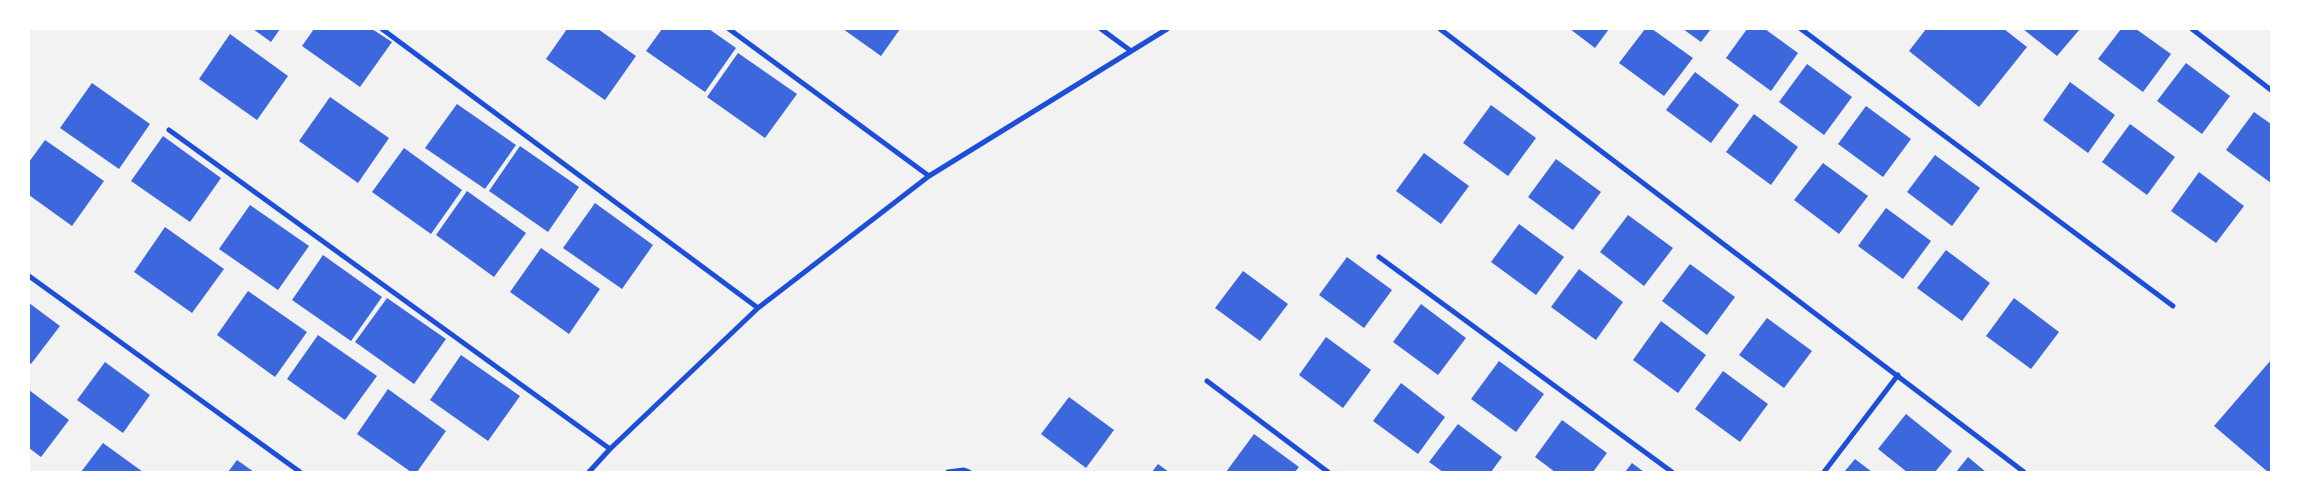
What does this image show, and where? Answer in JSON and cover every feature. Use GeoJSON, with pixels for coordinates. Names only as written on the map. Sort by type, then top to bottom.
{"type":"FeatureCollection","features":[{"type":"Feature","properties":{"kind":"street"},"geometry":{"type":"LineString","coordinates":[[382,29],[758,308]]}},
{"type":"Feature","properties":{"kind":"street"},"geometry":{"type":"LineString","coordinates":[[729,29],[929,176]]}},
{"type":"Feature","properties":{"kind":"street"},"geometry":{"type":"LineString","coordinates":[[1101,29],[1130,51]]}},
{"type":"Feature","properties":{"kind":"street"},"geometry":{"type":"LineString","coordinates":[[589,472],[610,449],[758,308],[929,176],[1167,29]]}},
{"type":"Feature","properties":{"kind":"street"},"geometry":{"type":"LineString","coordinates":[[1440,29],[2024,472]]}},
{"type":"Feature","properties":{"kind":"street"},"geometry":{"type":"LineString","coordinates":[[1801,29],[2173,306]]}},
{"type":"Feature","properties":{"kind":"street"},"geometry":{"type":"LineString","coordinates":[[2192,29],[2271,90]]}},
{"type":"Feature","properties":{"kind":"street"},"geometry":{"type":"LineString","coordinates":[[169,130],[610,449]]}},
{"type":"Feature","properties":{"kind":"street"},"geometry":{"type":"LineString","coordinates":[[1379,257],[1672,472]]}},
{"type":"Feature","properties":{"kind":"street"},"geometry":{"type":"LineString","coordinates":[[29,276],[300,472]]}},
{"type":"Feature","properties":{"kind":"street"},"geometry":{"type":"LineString","coordinates":[[1824,472],[1898,375]]}},
{"type":"Feature","properties":{"kind":"street"},"geometry":{"type":"LineString","coordinates":[[1207,382],[1328,472]]}},
{"type":"Feature","properties":{"kind":"street"},"geometry":{"type":"LineString","coordinates":[[948,472],[964,470],[969,472]]}},
{"type":"Feature","properties":{"kind":"building"},"geometry":{"type":"Polygon","coordinates":[[[253,29],[280,29],[271,42],[253,29]]]}},
{"type":"Feature","properties":{"kind":"building"},"geometry":{"type":"Polygon","coordinates":[[[314,29],[372,29],[392,42],[360,87],[302,46],[314,29]]]}},
{"type":"Feature","properties":{"kind":"building"},"geometry":{"type":"Polygon","coordinates":[[[567,29],[598,29],[636,56],[605,100],[546,59],[567,29]]]}},
{"type":"Feature","properties":{"kind":"building"},"geometry":{"type":"Polygon","coordinates":[[[662,29],[709,29],[736,48],[705,92],[646,51],[662,29]]]}},
{"type":"Feature","properties":{"kind":"building"},"geometry":{"type":"Polygon","coordinates":[[[843,29],[900,29],[881,56],[843,29]]]}},
{"type":"Feature","properties":{"kind":"building"},"geometry":{"type":"Polygon","coordinates":[[[1570,29],[1609,29],[1595,48],[1570,29]]]}},
{"type":"Feature","properties":{"kind":"building"},"geometry":{"type":"Polygon","coordinates":[[[1645,29],[1652,29],[1693,58],[1664,96],[1619,63],[1645,29]]]}},
{"type":"Feature","properties":{"kind":"building"},"geometry":{"type":"Polygon","coordinates":[[[1683,29],[1711,29],[1701,42],[1683,29]]]}},
{"type":"Feature","properties":{"kind":"building"},"geometry":{"type":"Polygon","coordinates":[[[1747,29],[1765,29],[1798,53],[1771,91],[1726,58],[1747,29]]]}},
{"type":"Feature","properties":{"kind":"building"},"geometry":{"type":"Polygon","coordinates":[[[1926,29],[2004,29],[2027,47],[1979,107],[1909,51],[1926,29]]]}},
{"type":"Feature","properties":{"kind":"building"},"geometry":{"type":"Polygon","coordinates":[[[2023,29],[2080,29],[2057,56],[2023,29]]]}},
{"type":"Feature","properties":{"kind":"building"},"geometry":{"type":"Polygon","coordinates":[[[2121,29],[2136,29],[2171,54],[2143,92],[2098,59],[2121,29]]]}},
{"type":"Feature","properties":{"kind":"building"},"geometry":{"type":"Polygon","coordinates":[[[230,34],[288,76],[257,120],[199,79],[230,34]]]}},
{"type":"Feature","properties":{"kind":"building"},"geometry":{"type":"Polygon","coordinates":[[[738,53],[797,94],[765,138],[707,97],[738,53]]]}},
{"type":"Feature","properties":{"kind":"building"},"geometry":{"type":"Polygon","coordinates":[[[2186,63],[2230,96],[2202,134],[2157,101],[2186,63]]]}},
{"type":"Feature","properties":{"kind":"building"},"geometry":{"type":"Polygon","coordinates":[[[1807,64],[1852,97],[1824,135],[1779,102],[1807,64]]]}},
{"type":"Feature","properties":{"kind":"building"},"geometry":{"type":"Polygon","coordinates":[[[1695,72],[1739,105],[1711,143],[1666,110],[1695,72]]]}},
{"type":"Feature","properties":{"kind":"building"},"geometry":{"type":"Polygon","coordinates":[[[2070,82],[2115,115],[2088,153],[2043,120],[2070,82]]]}},
{"type":"Feature","properties":{"kind":"building"},"geometry":{"type":"Polygon","coordinates":[[[92,83],[150,124],[119,169],[60,128],[92,83]]]}},
{"type":"Feature","properties":{"kind":"building"},"geometry":{"type":"Polygon","coordinates":[[[330,97],[389,138],[358,183],[299,141],[330,97]]]}},
{"type":"Feature","properties":{"kind":"building"},"geometry":{"type":"Polygon","coordinates":[[[457,104],[516,145],[485,189],[425,148],[457,104]]]}},
{"type":"Feature","properties":{"kind":"building"},"geometry":{"type":"Polygon","coordinates":[[[1491,105],[1536,138],[1508,176],[1463,143],[1491,105]]]}},
{"type":"Feature","properties":{"kind":"building"},"geometry":{"type":"Polygon","coordinates":[[[1866,106],[1911,139],[1883,177],[1838,144],[1866,106]]]}},
{"type":"Feature","properties":{"kind":"building"},"geometry":{"type":"Polygon","coordinates":[[[2254,112],[2271,124],[2271,183],[2226,150],[2254,112]]]}},
{"type":"Feature","properties":{"kind":"building"},"geometry":{"type":"Polygon","coordinates":[[[1754,114],[1798,147],[1771,185],[1726,152],[1754,114]]]}},
{"type":"Feature","properties":{"kind":"building"},"geometry":{"type":"Polygon","coordinates":[[[2130,124],[2175,157],[2147,195],[2102,162],[2130,124]]]}},
{"type":"Feature","properties":{"kind":"building"},"geometry":{"type":"Polygon","coordinates":[[[163,136],[221,178],[190,222],[131,181],[163,136]]]}},
{"type":"Feature","properties":{"kind":"building"},"geometry":{"type":"Polygon","coordinates":[[[45,140],[104,181],[72,226],[29,195],[29,162],[45,140]]]}},
{"type":"Feature","properties":{"kind":"building"},"geometry":{"type":"Polygon","coordinates":[[[520,146],[579,187],[548,232],[489,191],[520,146]]]}},
{"type":"Feature","properties":{"kind":"building"},"geometry":{"type":"Polygon","coordinates":[[[404,148],[462,190],[431,234],[372,192],[404,148]]]}},
{"type":"Feature","properties":{"kind":"building"},"geometry":{"type":"Polygon","coordinates":[[[1424,153],[1469,186],[1441,224],[1396,191],[1424,153]]]}},
{"type":"Feature","properties":{"kind":"building"},"geometry":{"type":"Polygon","coordinates":[[[1935,155],[1980,188],[1952,226],[1907,192],[1935,155]]]}},
{"type":"Feature","properties":{"kind":"building"},"geometry":{"type":"Polygon","coordinates":[[[1556,159],[1601,192],[1573,230],[1528,197],[1556,159]]]}},
{"type":"Feature","properties":{"kind":"building"},"geometry":{"type":"Polygon","coordinates":[[[1823,163],[1868,196],[1839,234],[1794,200],[1823,163]]]}},
{"type":"Feature","properties":{"kind":"building"},"geometry":{"type":"Polygon","coordinates":[[[2199,172],[2244,206],[2216,243],[2171,211],[2199,172]]]}},
{"type":"Feature","properties":{"kind":"building"},"geometry":{"type":"Polygon","coordinates":[[[467,191],[526,233],[494,277],[436,235],[467,191]]]}},
{"type":"Feature","properties":{"kind":"building"},"geometry":{"type":"Polygon","coordinates":[[[595,203],[653,245],[622,289],[563,248],[595,203]]]}},
{"type":"Feature","properties":{"kind":"building"},"geometry":{"type":"Polygon","coordinates":[[[250,205],[309,246],[278,290],[219,249],[250,205]]]}},
{"type":"Feature","properties":{"kind":"building"},"geometry":{"type":"Polygon","coordinates":[[[1886,208],[1931,241],[1903,279],[1858,246],[1886,208]]]}},
{"type":"Feature","properties":{"kind":"building"},"geometry":{"type":"Polygon","coordinates":[[[1628,215],[1673,248],[1644,286],[1600,252],[1628,215]]]}},
{"type":"Feature","properties":{"kind":"building"},"geometry":{"type":"Polygon","coordinates":[[[1519,224],[1564,257],[1536,295],[1491,262],[1519,224]]]}},
{"type":"Feature","properties":{"kind":"building"},"geometry":{"type":"Polygon","coordinates":[[[165,227],[224,269],[192,313],[134,272],[165,227]]]}},
{"type":"Feature","properties":{"kind":"building"},"geometry":{"type":"Polygon","coordinates":[[[541,248],[600,289],[569,334],[510,292],[541,248]]]}},
{"type":"Feature","properties":{"kind":"building"},"geometry":{"type":"Polygon","coordinates":[[[1946,250],[1990,283],[1962,321],[1917,288],[1946,250]]]}},
{"type":"Feature","properties":{"kind":"building"},"geometry":{"type":"Polygon","coordinates":[[[323,255],[382,297],[351,341],[292,300],[323,255]]]}},
{"type":"Feature","properties":{"kind":"building"},"geometry":{"type":"Polygon","coordinates":[[[1347,257],[1392,290],[1364,328],[1319,295],[1347,257]]]}},
{"type":"Feature","properties":{"kind":"building"},"geometry":{"type":"Polygon","coordinates":[[[1690,264],[1735,297],[1707,335],[1662,301],[1690,264]]]}},
{"type":"Feature","properties":{"kind":"building"},"geometry":{"type":"Polygon","coordinates":[[[1579,269],[1623,302],[1596,340],[1551,307],[1579,269]]]}},
{"type":"Feature","properties":{"kind":"building"},"geometry":{"type":"Polygon","coordinates":[[[1243,271],[1288,304],[1260,341],[1215,308],[1243,271]]]}},
{"type":"Feature","properties":{"kind":"building"},"geometry":{"type":"Polygon","coordinates":[[[248,291],[307,332],[275,377],[217,335],[248,291]]]}},
{"type":"Feature","properties":{"kind":"building"},"geometry":{"type":"Polygon","coordinates":[[[387,298],[446,339],[414,384],[355,342],[387,298]]]}},
{"type":"Feature","properties":{"kind":"building"},"geometry":{"type":"Polygon","coordinates":[[[2014,298],[2059,332],[2031,369],[1986,336],[2014,298]]]}},
{"type":"Feature","properties":{"kind":"building"},"geometry":{"type":"Polygon","coordinates":[[[29,303],[60,326],[31,364],[29,362],[29,303]]]}},
{"type":"Feature","properties":{"kind":"building"},"geometry":{"type":"Polygon","coordinates":[[[1421,304],[1466,338],[1438,375],[1393,342],[1421,304]]]}},
{"type":"Feature","properties":{"kind":"building"},"geometry":{"type":"Polygon","coordinates":[[[1767,318],[1812,351],[1784,388],[1739,355],[1767,318]]]}},
{"type":"Feature","properties":{"kind":"building"},"geometry":{"type":"Polygon","coordinates":[[[1661,321],[1706,355],[1678,393],[1633,360],[1661,321]]]}},
{"type":"Feature","properties":{"kind":"building"},"geometry":{"type":"Polygon","coordinates":[[[318,335],[377,376],[345,420],[287,379],[318,335]]]}},
{"type":"Feature","properties":{"kind":"building"},"geometry":{"type":"Polygon","coordinates":[[[1326,337],[1371,370],[1343,408],[1299,375],[1326,337]]]}},
{"type":"Feature","properties":{"kind":"building"},"geometry":{"type":"Polygon","coordinates":[[[461,355],[520,396],[488,441],[430,400],[461,355]]]}},
{"type":"Feature","properties":{"kind":"building"},"geometry":{"type":"Polygon","coordinates":[[[2271,360],[2271,472],[2268,472],[2214,426],[2271,360]]]}},
{"type":"Feature","properties":{"kind":"building"},"geometry":{"type":"Polygon","coordinates":[[[1499,361],[1544,394],[1516,432],[1471,399],[1499,361]]]}},
{"type":"Feature","properties":{"kind":"building"},"geometry":{"type":"Polygon","coordinates":[[[105,362],[150,395],[123,433],[77,400],[105,362]]]}},
{"type":"Feature","properties":{"kind":"building"},"geometry":{"type":"Polygon","coordinates":[[[1723,371],[1768,404],[1740,442],[1695,409],[1723,371]]]}},
{"type":"Feature","properties":{"kind":"building"},"geometry":{"type":"Polygon","coordinates":[[[1401,383],[1445,417],[1418,454],[1373,421],[1401,383]]]}},
{"type":"Feature","properties":{"kind":"building"},"geometry":{"type":"Polygon","coordinates":[[[388,389],[446,431],[417,472],[411,472],[357,434],[388,389]]]}},
{"type":"Feature","properties":{"kind":"building"},"geometry":{"type":"Polygon","coordinates":[[[29,390],[69,420],[41,457],[29,448],[29,390]]]}},
{"type":"Feature","properties":{"kind":"building"},"geometry":{"type":"Polygon","coordinates":[[[1069,397],[1114,430],[1086,468],[1041,434],[1069,397]]]}},
{"type":"Feature","properties":{"kind":"building"},"geometry":{"type":"Polygon","coordinates":[[[1906,414],[1952,451],[1935,472],[1907,472],[1878,449],[1906,414]]]}},
{"type":"Feature","properties":{"kind":"building"},"geometry":{"type":"Polygon","coordinates":[[[1562,420],[1607,453],[1593,472],[1555,472],[1535,457],[1562,420]]]}},
{"type":"Feature","properties":{"kind":"building"},"geometry":{"type":"Polygon","coordinates":[[[1458,424],[1502,457],[1491,472],[1443,472],[1429,462],[1458,424]]]}},
{"type":"Feature","properties":{"kind":"building"},"geometry":{"type":"Polygon","coordinates":[[[1254,434],[1299,467],[1295,472],[1226,472],[1254,434]]]}},
{"type":"Feature","properties":{"kind":"building"},"geometry":{"type":"Polygon","coordinates":[[[103,443],[143,472],[81,472],[103,443]]]}},
{"type":"Feature","properties":{"kind":"building"},"geometry":{"type":"Polygon","coordinates":[[[1968,457],[1986,472],[1956,472],[1968,457]]]}},
{"type":"Feature","properties":{"kind":"building"},"geometry":{"type":"Polygon","coordinates":[[[1855,459],[1872,472],[1844,472],[1855,459]]]}},
{"type":"Feature","properties":{"kind":"building"},"geometry":{"type":"Polygon","coordinates":[[[237,460],[254,472],[228,472],[237,460]]]}},
{"type":"Feature","properties":{"kind":"building"},"geometry":{"type":"Polygon","coordinates":[[[1632,463],[1644,472],[1625,472],[1632,463]]]}},
{"type":"Feature","properties":{"kind":"building"},"geometry":{"type":"Polygon","coordinates":[[[1158,464],[1169,472],[1152,472],[1158,464]]]}}]}
